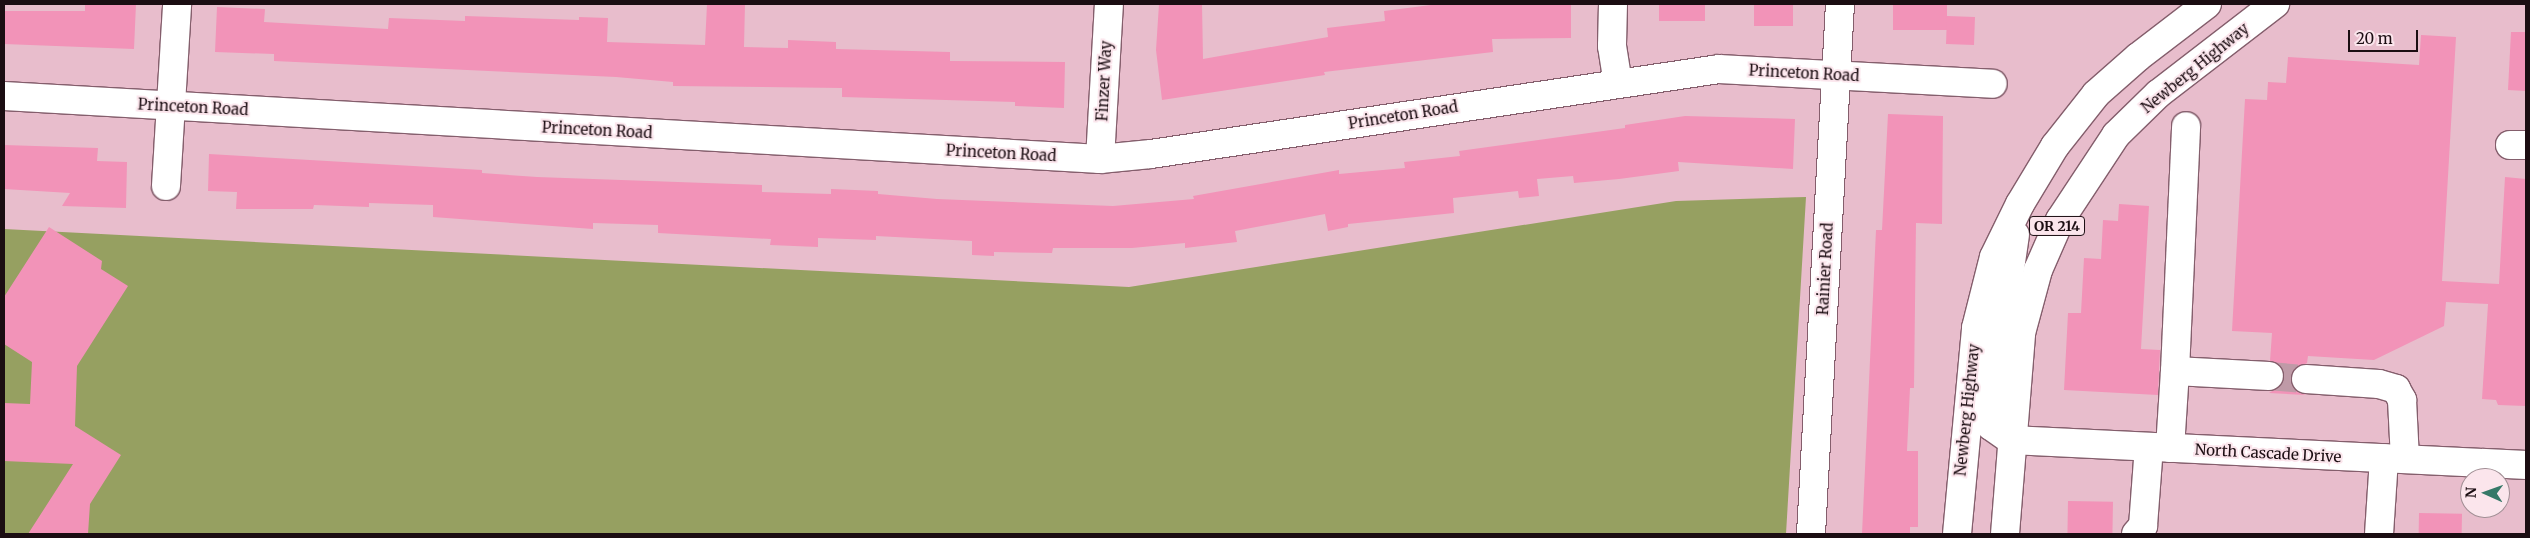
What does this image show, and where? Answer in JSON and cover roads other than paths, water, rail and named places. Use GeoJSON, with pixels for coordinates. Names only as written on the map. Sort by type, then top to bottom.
{"type":"FeatureCollection","features":[{"type":"Feature","properties":{"kind":"street"},"geometry":{"type":"LineString","coordinates":[[166,186],[172,106],[176,4]]}},
{"type":"Feature","properties":{"kind":"street","name":"Finzer Way"},"geometry":{"type":"LineString","coordinates":[[1100,159],[1109,4]]}},
{"type":"Feature","properties":{"kind":"street"},"geometry":{"type":"LineString","coordinates":[[1613,4],[1612,46],[1618,82]]}},
{"type":"Feature","properties":{"kind":"street","name":"Rainier Road"},"geometry":{"type":"LineString","coordinates":[[1811,534],[1840,4]]}},
{"type":"Feature","properties":{"kind":"street","name":"Newberg Highway"},"geometry":{"type":"LineString","coordinates":[[1957,534],[1964,433],[1976,328],[1994,257],[2020,204],[2055,146],[2096,94],[2138,56],[2206,4]]}},
{"type":"Feature","properties":{"kind":"street","name":"Newberg Highway"},"geometry":{"type":"LineString","coordinates":[[2005,534],[2011,440],[2022,334],[2038,270],[2060,220],[2116,135],[2158,94],[2275,4]]}},
{"type":"Feature","properties":{"kind":"street","name":"Princeton Road"},"geometry":{"type":"LineString","coordinates":[[4,96],[1100,159],[1151,154],[1618,82],[1719,69],[1993,84]]}},
{"type":"Feature","properties":{"kind":"street"},"geometry":{"type":"LineString","coordinates":[[2136,534],[2143,526],[2175,371],[2186,126]]}},
{"type":"Feature","properties":{"kind":"street","name":"Newberg Highway"},"geometry":{"type":"LineString","coordinates":[[2011,440],[1991,426],[1991,401],[2020,204]]}},
{"type":"Feature","properties":{"kind":"street"},"geometry":{"type":"LineString","coordinates":[[2175,371],[2270,376]]}},
{"type":"Feature","properties":{"kind":"street"},"geometry":{"type":"LineString","coordinates":[[2306,379],[2379,384],[2396,389],[2402,400],[2394,459],[2379,534]]}},
{"type":"Feature","properties":{"kind":"street","name":"North Cascade Drive"},"geometry":{"type":"LineString","coordinates":[[2011,440],[2526,465]]}},
{"type":"Feature","properties":{"kind":"tunnel"},"geometry":{"type":"LineString","coordinates":[[2269,376],[2306,379]]}}]}
